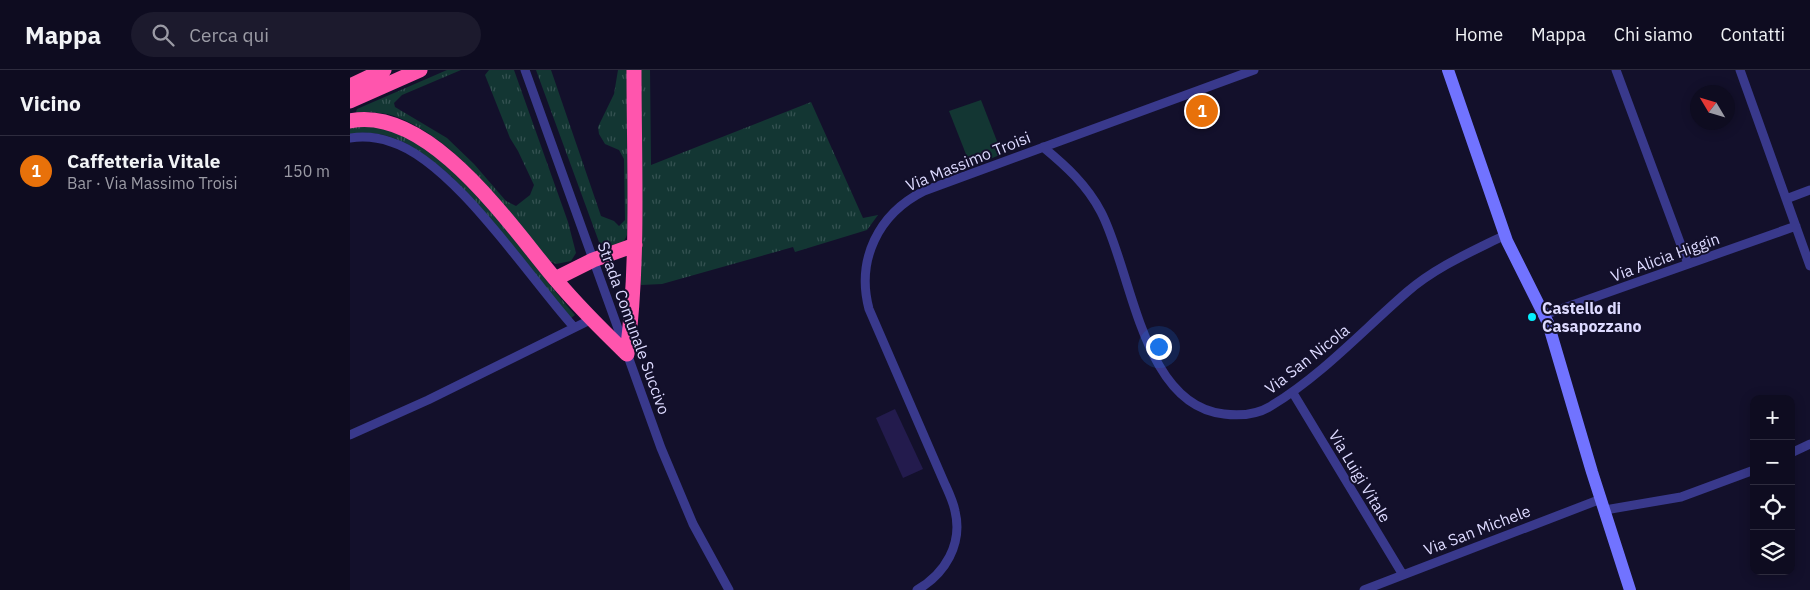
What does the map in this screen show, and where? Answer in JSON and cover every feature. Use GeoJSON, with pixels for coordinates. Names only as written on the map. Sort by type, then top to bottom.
{"type":"FeatureCollection","features":[{"type":"Feature","properties":{"kind":"highway"},"geometry":{"type":"LineString","coordinates":[[350,86],[384,70]]}},
{"type":"Feature","properties":{"kind":"highway"},"geometry":{"type":"LineString","coordinates":[[350,101],[420,70]]}},
{"type":"Feature","properties":{"kind":"highway"},"geometry":{"type":"LineString","coordinates":[[627,354],[633,310],[635,245],[634,70]]}},
{"type":"Feature","properties":{"kind":"highway"},"geometry":{"type":"LineString","coordinates":[[350,121],[360,119],[406,130],[430,143],[458,166],[590,320],[627,354]]}},
{"type":"Feature","properties":{"kind":"highway"},"geometry":{"type":"LineString","coordinates":[[555,278],[593,260],[635,245]]}},
{"type":"Feature","properties":{"kind":"main road"},"geometry":{"type":"LineString","coordinates":[[1448,70],[1505,235],[1544,316],[1630,590]]}},
{"type":"Feature","properties":{"kind":"street","name":"Strada Comunale Succivo"},"geometry":{"type":"LineString","coordinates":[[526,70],[661,448],[690,516],[729,590]]}},
{"type":"Feature","properties":{"kind":"street","name":"Via Massimo Troisi"},"geometry":{"type":"LineString","coordinates":[[917,590],[938,575],[951,554],[958,529],[955,511],[869,309],[865,294],[866,263],[877,233],[897,208],[910,198],[1254,70]]}},
{"type":"Feature","properties":{"kind":"street"},"geometry":{"type":"LineString","coordinates":[[1616,70],[1688,264]]}},
{"type":"Feature","properties":{"kind":"street"},"geometry":{"type":"LineString","coordinates":[[1740,70],[1810,266]]}},
{"type":"Feature","properties":{"kind":"street"},"geometry":{"type":"LineString","coordinates":[[350,138],[366,136],[392,142],[424,159],[466,197],[573,326]]}},
{"type":"Feature","properties":{"kind":"street","name":"Via San Nicola"},"geometry":{"type":"LineString","coordinates":[[1043,147],[1080,181],[1102,213],[1158,367],[1178,392],[1211,413],[1254,414],[1293,393],[1350,346],[1413,288],[1454,261],[1505,235]]}},
{"type":"Feature","properties":{"kind":"street"},"geometry":{"type":"LineString","coordinates":[[1786,199],[1810,190]]}},
{"type":"Feature","properties":{"kind":"street","name":"Via Alicia Higgin"},"geometry":{"type":"LineString","coordinates":[[1544,316],[1796,226]]}},
{"type":"Feature","properties":{"kind":"street"},"geometry":{"type":"LineString","coordinates":[[350,435],[428,400],[573,326],[590,320]]}},
{"type":"Feature","properties":{"kind":"street","name":"Via Luigi Vitale"},"geometry":{"type":"LineString","coordinates":[[1293,393],[1402,575]]}},
{"type":"Feature","properties":{"kind":"street"},"geometry":{"type":"LineString","coordinates":[[1795,451],[1810,444]]}},
{"type":"Feature","properties":{"kind":"street","name":"Via San Michele"},"geometry":{"type":"LineString","coordinates":[[1364,590],[1603,505],[1681,497],[1750,471]]}},
{"type":"Feature","properties":{"kind":"green space"},"geometry":{"type":"Polygon","coordinates":[[[447,70],[461,70],[402,95],[394,103],[395,107],[447,138],[474,164],[506,201],[516,206],[530,195],[534,185],[510,138],[485,75],[489,70],[514,70],[568,222],[576,253],[571,261],[556,264],[550,261],[500,200],[462,160],[442,143],[420,128],[392,115],[356,112],[357,109],[447,70]]]}},
{"type":"Feature","properties":{"kind":"green space"},"geometry":{"type":"Polygon","coordinates":[[[536,70],[551,70],[601,216],[614,221],[619,226],[625,220],[624,159],[619,150],[605,144],[599,134],[598,127],[614,94],[618,70],[627,70],[628,231],[624,241],[617,246],[604,245],[599,242],[536,70]]]}},
{"type":"Feature","properties":{"kind":"green space"},"geometry":{"type":"Polygon","coordinates":[[[640,70],[650,70],[651,165],[811,102],[863,218],[878,215],[867,230],[795,252],[793,247],[662,284],[641,285],[640,70]]]}},
{"type":"Feature","properties":{"kind":"green space"},"geometry":{"type":"Polygon","coordinates":[[[981,100],[1002,154],[971,167],[949,111],[981,100]]]}},
{"type":"Feature","properties":{"kind":"green space"},"geometry":{"type":"Polygon","coordinates":[[[350,127],[388,129],[413,140],[439,159],[464,182],[489,210],[575,315],[571,318],[452,177],[441,167],[406,143],[379,134],[350,134],[350,127]]]}},
{"type":"Feature","properties":{"kind":"building"},"geometry":{"type":"Polygon","coordinates":[[[895,409],[923,469],[903,478],[876,418],[895,409]]]}},
{"type":"Feature","properties":{"kind":"place","name":"Caffetteria Vitale"},"geometry":{"type":"Point","coordinates":[1202,111]}},
{"type":"Feature","properties":{"kind":"place","name":"Castello di Casapozzano"},"geometry":{"type":"Point","coordinates":[1532,317]}}]}
